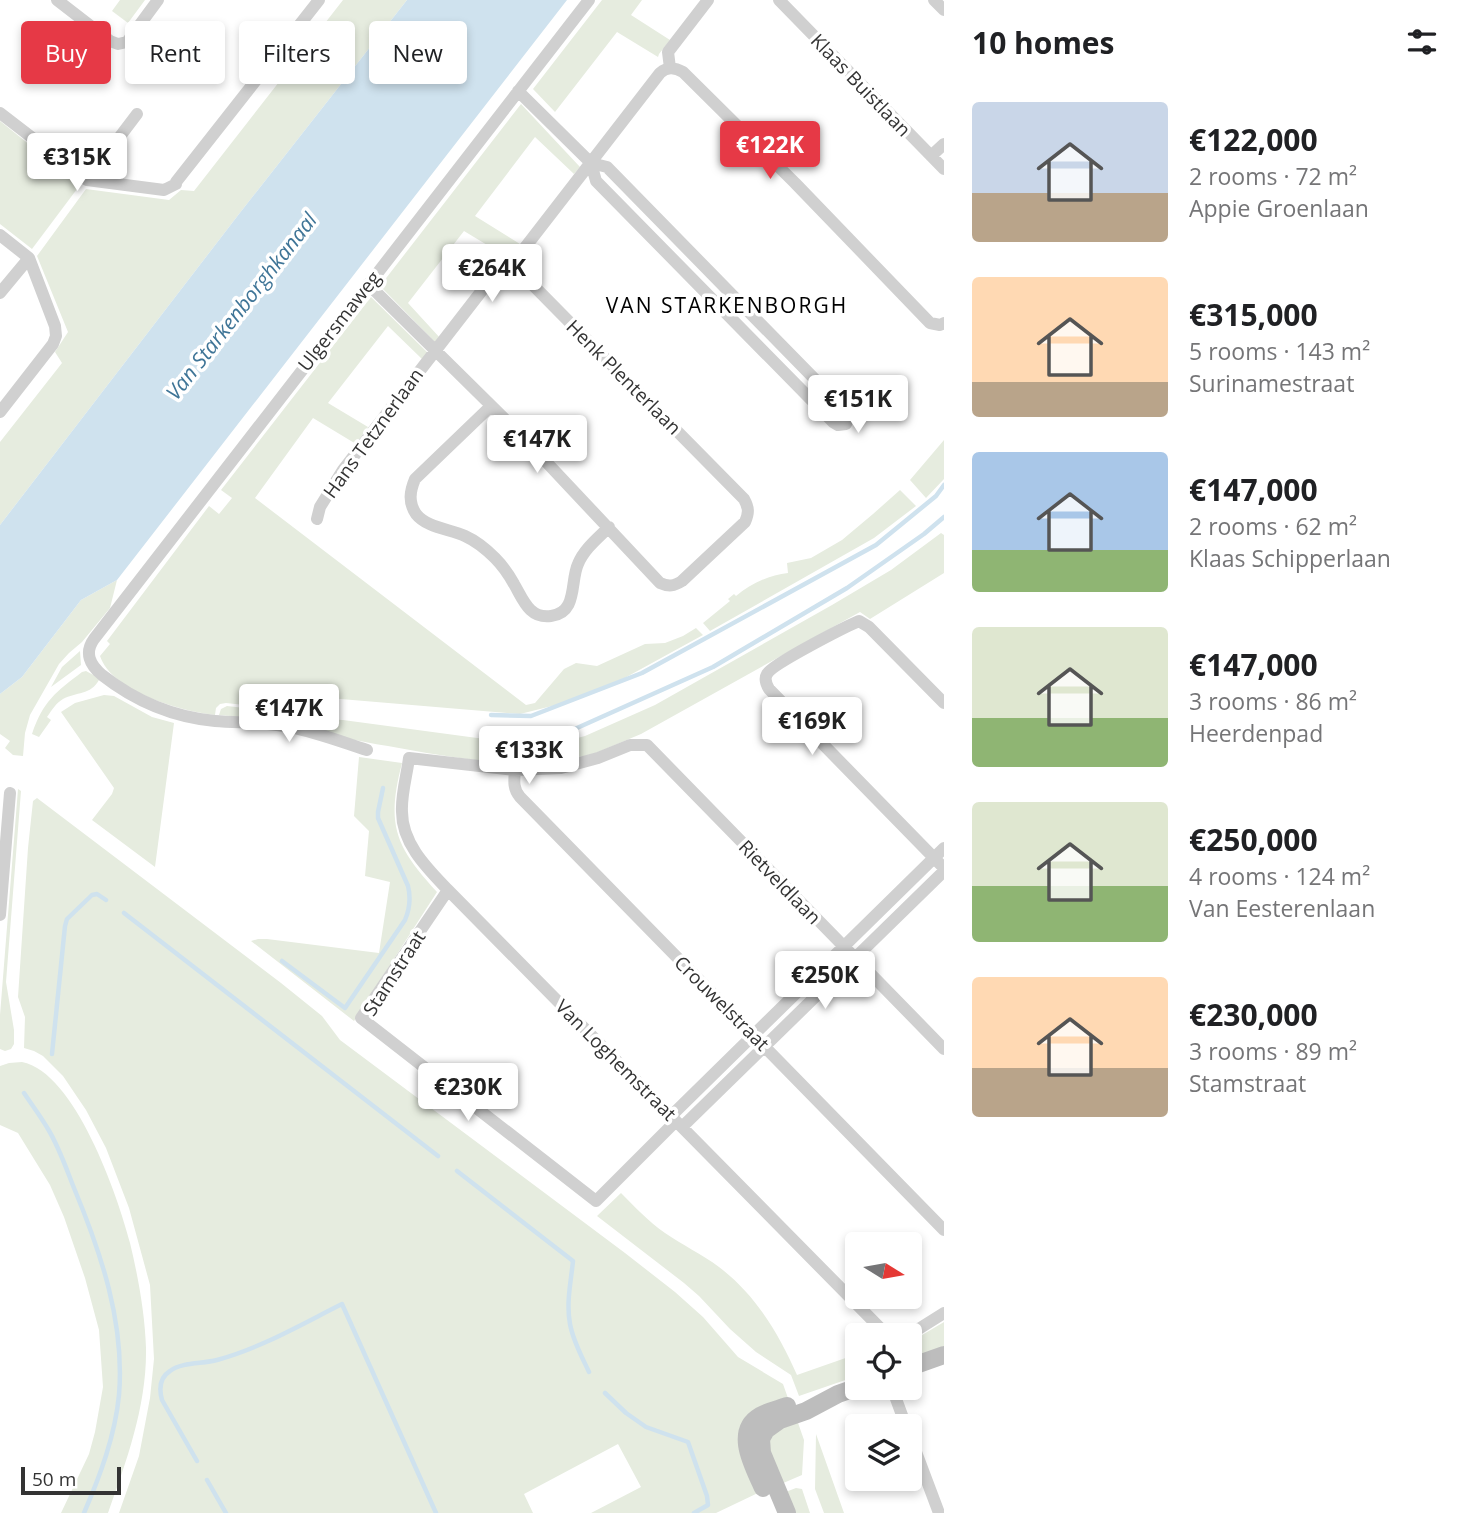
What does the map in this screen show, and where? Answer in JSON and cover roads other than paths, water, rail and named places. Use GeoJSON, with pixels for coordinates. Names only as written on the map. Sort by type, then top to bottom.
{"type":"FeatureCollection","features":[{"type":"Feature","properties":{"kind":"street"},"geometry":{"type":"LineString","coordinates":[[57,0],[110,41],[118,44],[127,42],[158,0]]}},
{"type":"Feature","properties":{"kind":"street"},"geometry":{"type":"LineString","coordinates":[[0,113],[87,180],[164,190],[176,184],[318,0]]}},
{"type":"Feature","properties":{"kind":"street","name":"Ulgersmaweg"},"geometry":{"type":"LineString","coordinates":[[367,750],[292,727],[195,718],[160,709],[121,689],[93,668],[89,656],[90,644],[589,0]]}},
{"type":"Feature","properties":{"kind":"street"},"geometry":{"type":"LineString","coordinates":[[670,68],[668,52],[708,0]]}},
{"type":"Feature","properties":{"kind":"street"},"geometry":{"type":"LineString","coordinates":[[934,0],[944,10]]}},
{"type":"Feature","properties":{"kind":"street","name":"Klaas Buistlaan"},"geometry":{"type":"LineString","coordinates":[[788,3],[944,169]]}},
{"type":"Feature","properties":{"kind":"street"},"geometry":{"type":"LineString","coordinates":[[591,163],[664,69],[683,72],[930,323],[944,323]]}},
{"type":"Feature","properties":{"kind":"street"},"geometry":{"type":"LineString","coordinates":[[518,91],[591,163],[596,181],[657,244],[833,422],[842,426],[846,424],[848,413],[607,167],[591,163]]}},
{"type":"Feature","properties":{"kind":"street"},"geometry":{"type":"LineString","coordinates":[[87,180],[138,114]]}},
{"type":"Feature","properties":{"kind":"street"},"geometry":{"type":"LineString","coordinates":[[931,156],[944,144]]}},
{"type":"Feature","properties":{"kind":"street","name":"Henk Plenterlaan"},"geometry":{"type":"LineString","coordinates":[[591,163],[520,254],[518,267],[748,506],[745,522],[676,586],[660,583],[609,527]]}},
{"type":"Feature","properties":{"kind":"street"},"geometry":{"type":"LineString","coordinates":[[0,235],[29,258],[55,326],[56,336],[53,344],[0,412]]}},
{"type":"Feature","properties":{"kind":"street"},"geometry":{"type":"LineString","coordinates":[[0,293],[29,258]]}},
{"type":"Feature","properties":{"kind":"street","name":"Hans Tetznerlaan"},"geometry":{"type":"LineString","coordinates":[[317,519],[320,507],[343,470],[487,284],[462,269]]}},
{"type":"Feature","properties":{"kind":"street"},"geometry":{"type":"LineString","coordinates":[[368,284],[519,433],[609,527],[587,549],[578,564],[568,606],[560,614],[550,617],[530,611],[498,560],[465,536],[424,521],[416,514],[411,504],[410,492],[415,479],[491,406]]}},
{"type":"Feature","properties":{"kind":"street"},"geometry":{"type":"LineString","coordinates":[[676,1121],[765,1046],[944,869],[767,686],[766,678],[770,670],[859,621],[869,627],[944,703]]}},
{"type":"Feature","properties":{"kind":"street","name":"Rietveldlaan"},"geometry":{"type":"LineString","coordinates":[[515,771],[561,768],[598,758],[630,745],[647,745],[944,1049]]}},
{"type":"Feature","properties":{"kind":"street","name":"Van Loghemstraat"},"geometry":{"type":"LineString","coordinates":[[515,771],[409,758],[401,810],[403,824],[421,861],[875,1323]]}},
{"type":"Feature","properties":{"kind":"street","name":"Crouwelstraat"},"geometry":{"type":"LineString","coordinates":[[515,771],[513,782],[520,797],[944,1230]]}},
{"type":"Feature","properties":{"kind":"street"},"geometry":{"type":"LineString","coordinates":[[0,915],[9,793]]}},
{"type":"Feature","properties":{"kind":"street"},"geometry":{"type":"LineString","coordinates":[[676,1121],[753,1036],[944,848]]}},
{"type":"Feature","properties":{"kind":"street","name":"Stamstraat"},"geometry":{"type":"LineString","coordinates":[[448,890],[361,1018],[596,1201],[676,1121]]}},
{"type":"Feature","properties":{"kind":"street"},"geometry":{"type":"LineString","coordinates":[[922,1327],[944,1313]]}},
{"type":"Feature","properties":{"kind":"street"},"geometry":{"type":"LineString","coordinates":[[922,1362],[944,1355]]}},
{"type":"Feature","properties":{"kind":"street"},"geometry":{"type":"LineString","coordinates":[[774,1513],[748,1452],[747,1437],[751,1425],[759,1416],[796,1403],[845,1392]]}},
{"type":"Feature","properties":{"kind":"street"},"geometry":{"type":"LineString","coordinates":[[787,1513],[762,1453],[761,1439],[774,1423],[806,1411],[838,1394]]}},
{"type":"Feature","properties":{"kind":"street"},"geometry":{"type":"LineString","coordinates":[[922,1468],[939,1513]]}},
{"type":"Feature","properties":{"kind":"water","name":"Van Starkenborghkanaal"},"geometry":{"type":"Polygon","coordinates":[[[407,0],[567,0],[117,580],[81,600],[22,677],[0,694],[0,525],[341,84],[355,84],[355,66],[369,48],[369,84],[467,84],[467,21],[391,21],[407,0]]]}},
{"type":"Feature","properties":{"kind":"waterway"},"geometry":{"type":"LineString","coordinates":[[491,715],[531,716],[642,673],[876,545],[936,496],[944,485]]}},
{"type":"Feature","properties":{"kind":"waterway"},"geometry":{"type":"LineString","coordinates":[[548,741],[713,667],[847,588],[944,517]]}},
{"type":"Feature","properties":{"kind":"waterway"},"geometry":{"type":"LineString","coordinates":[[282,961],[345,1008],[405,920],[410,903],[408,886],[378,818],[383,788]]}},
{"type":"Feature","properties":{"kind":"waterway"},"geometry":{"type":"LineString","coordinates":[[52,1054],[67,919],[92,895],[97,894],[106,900]]}},
{"type":"Feature","properties":{"kind":"waterway"},"geometry":{"type":"LineString","coordinates":[[124,913],[438,1156]]}},
{"type":"Feature","properties":{"kind":"waterway"},"geometry":{"type":"LineString","coordinates":[[24,1093],[56,1143],[102,1263],[115,1315],[120,1368],[119,1395],[110,1441],[84,1513]]}},
{"type":"Feature","properties":{"kind":"waterway"},"geometry":{"type":"LineString","coordinates":[[457,1171],[573,1261],[569,1300],[570,1324],[575,1343],[589,1372]]}},
{"type":"Feature","properties":{"kind":"waterway"},"geometry":{"type":"LineString","coordinates":[[197,1461],[162,1400],[161,1384],[166,1374],[180,1366],[217,1360],[249,1349],[342,1304],[436,1513]]}},
{"type":"Feature","properties":{"kind":"waterway"},"geometry":{"type":"LineString","coordinates":[[605,1393],[646,1427],[688,1442],[708,1505],[694,1513]]}},
{"type":"Feature","properties":{"kind":"waterway"},"geometry":{"type":"LineString","coordinates":[[207,1480],[226,1513]]}},
{"type":"Feature","properties":{"kind":"district","name":"VAN STARKENBORGH"},"geometry":{"type":"Point","coordinates":[727,305]}}]}
